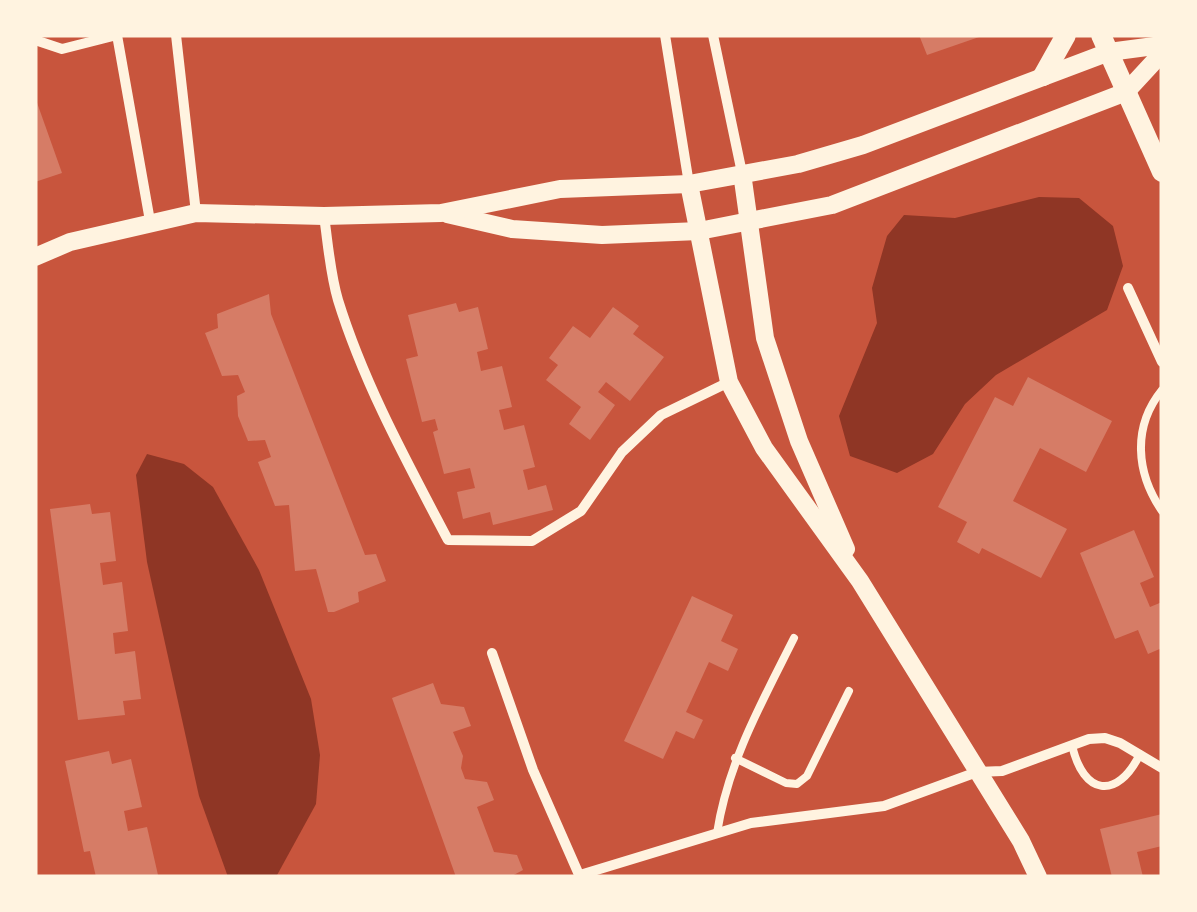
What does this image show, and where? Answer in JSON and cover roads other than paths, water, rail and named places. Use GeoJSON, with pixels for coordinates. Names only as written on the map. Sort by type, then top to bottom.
{"type":"FeatureCollection","features":[{"type":"Feature","properties":{"kind":"main road"},"geometry":{"type":"LineString","coordinates":[[1043,76],[1066,35]]}},
{"type":"Feature","properties":{"kind":"main road"},"geometry":{"type":"LineString","coordinates":[[1105,44],[1162,172]]}},
{"type":"Feature","properties":{"kind":"street"},"geometry":{"type":"LineString","coordinates":[[35,40],[62,50],[117,35],[150,222]]}},
{"type":"Feature","properties":{"kind":"street"},"geometry":{"type":"LineString","coordinates":[[176,35],[196,213]]}},
{"type":"Feature","properties":{"kind":"street"},"geometry":{"type":"LineString","coordinates":[[665,35],[689,184],[729,382],[764,448],[860,581],[1021,841],[1038,877]]}},
{"type":"Feature","properties":{"kind":"street"},"geometry":{"type":"LineString","coordinates":[[713,35],[742,173],[765,338],[799,440],[860,581]]}},
{"type":"Feature","properties":{"kind":"street"},"geometry":{"type":"LineString","coordinates":[[35,257],[70,242],[196,213],[441,213],[560,189],[689,184],[798,164],[863,145],[1043,76],[1105,44],[1162,45]]}},
{"type":"Feature","properties":{"kind":"street"},"geometry":{"type":"LineString","coordinates":[[441,213],[530,230],[602,236],[749,224],[832,205],[1126,92],[1162,53]]}},
{"type":"Feature","properties":{"kind":"street"},"geometry":{"type":"LineString","coordinates":[[324,216],[337,296],[356,351],[404,457],[448,540],[532,541],[581,512],[622,452],[661,415],[729,382]]}},
{"type":"Feature","properties":{"kind":"street"},"geometry":{"type":"LineString","coordinates":[[1128,288],[1162,362]]}},
{"type":"Feature","properties":{"kind":"street"},"geometry":{"type":"LineString","coordinates":[[492,653],[533,770],[580,876],[751,823],[884,806],[978,772],[1002,772],[1072,745],[1106,738],[1162,768]]}},
{"type":"Feature","properties":{"kind":"lane"},"geometry":{"type":"LineString","coordinates":[[1162,390],[1143,425],[1139,454],[1152,496],[1162,510]]}},
{"type":"Feature","properties":{"kind":"lane"},"geometry":{"type":"LineString","coordinates":[[717,833],[735,758],[794,638]]}},
{"type":"Feature","properties":{"kind":"lane"},"geometry":{"type":"LineString","coordinates":[[735,758],[786,783],[797,784],[806,776],[849,691]]}},
{"type":"Feature","properties":{"kind":"lane"},"geometry":{"type":"LineString","coordinates":[[1072,745],[1081,774],[1091,784],[1106,787],[1121,782],[1140,754]]}}]}
